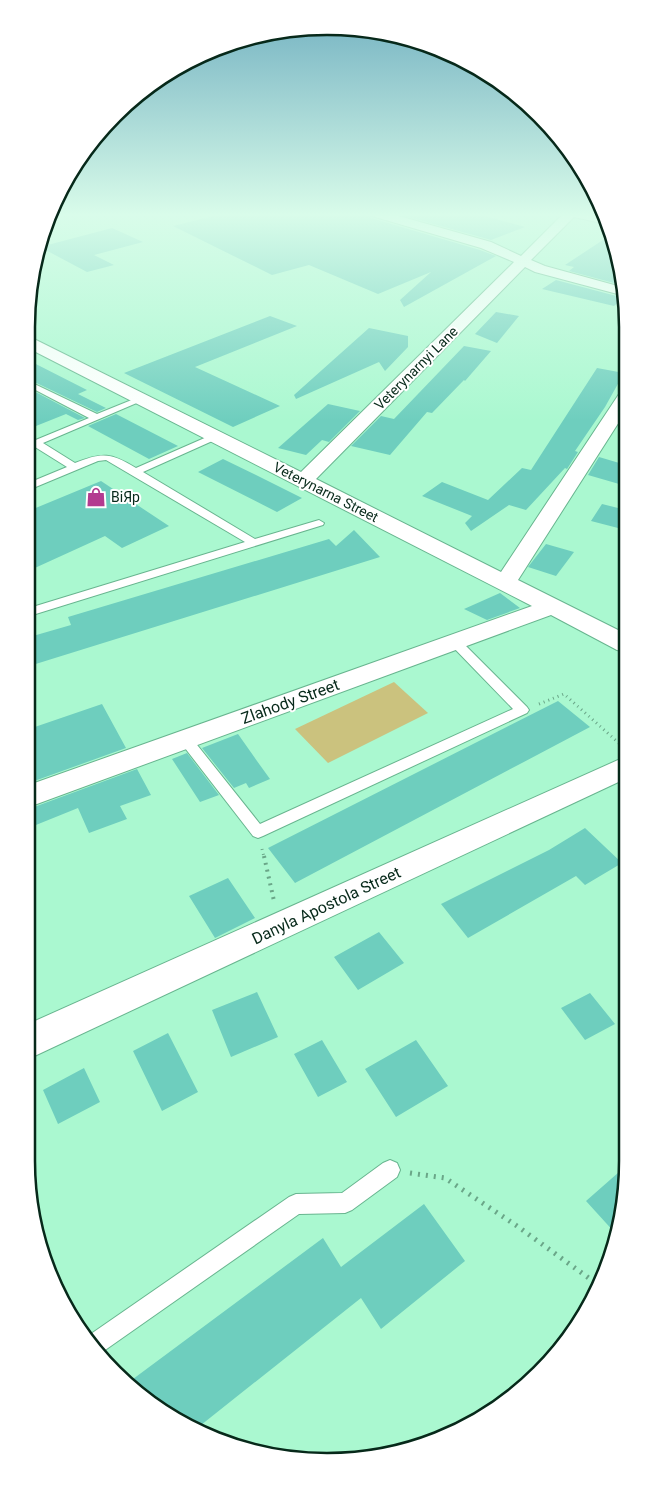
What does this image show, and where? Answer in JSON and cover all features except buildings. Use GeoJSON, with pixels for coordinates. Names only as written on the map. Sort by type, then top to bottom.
{"type":"FeatureCollection","features":[{"type":"Feature","properties":{"kind":"street","name":"Veterynarnyi Lane"},"geometry":{"type":"LineString","coordinates":[[304,480],[501,282]]}},
{"type":"Feature","properties":{"kind":"street"},"geometry":{"type":"LineString","coordinates":[[590,282],[617,290]]}},
{"type":"Feature","properties":{"kind":"street","name":"Veterynarna Street"},"geometry":{"type":"LineString","coordinates":[[35,346],[619,640]]}},
{"type":"Feature","properties":{"kind":"street"},"geometry":{"type":"LineString","coordinates":[[505,582],[619,409]]}},
{"type":"Feature","properties":{"kind":"street","name":"Zlahody Street"},"geometry":{"type":"LineString","coordinates":[[35,794],[554,606]]}},
{"type":"Feature","properties":{"kind":"street","name":"Danyla Apostola Street"},"geometry":{"type":"LineString","coordinates":[[35,1039],[619,770]]}},
{"type":"Feature","properties":{"kind":"lane"},"geometry":{"type":"LineString","coordinates":[[35,387],[97,418]]}},
{"type":"Feature","properties":{"kind":"lane"},"geometry":{"type":"LineString","coordinates":[[36,443],[142,399]]}},
{"type":"Feature","properties":{"kind":"lane"},"geometry":{"type":"LineString","coordinates":[[136,472],[216,436]]}},
{"type":"Feature","properties":{"kind":"lane"},"geometry":{"type":"LineString","coordinates":[[36,443],[74,467]]}},
{"type":"Feature","properties":{"kind":"lane"},"geometry":{"type":"LineString","coordinates":[[35,484],[96,458],[107,457],[136,472],[254,543]]}},
{"type":"Feature","properties":{"kind":"lane"},"geometry":{"type":"LineString","coordinates":[[35,610],[318,523]]}},
{"type":"Feature","properties":{"kind":"lane"},"geometry":{"type":"LineString","coordinates":[[185,739],[258,832],[522,710],[455,642]]}},
{"type":"Feature","properties":{"kind":"lane"},"geometry":{"type":"LineString","coordinates":[[98,1343],[296,1204],[346,1203],[390,1170]]}},
{"type":"Feature","properties":{"kind":"path"},"geometry":{"type":"LineString","coordinates":[[522,710],[564,694],[619,745]]}},
{"type":"Feature","properties":{"kind":"path"},"geometry":{"type":"LineString","coordinates":[[258,832],[280,926]]}},
{"type":"Feature","properties":{"kind":"path"},"geometry":{"type":"LineString","coordinates":[[390,1170],[445,1178],[517,1226],[593,1281]]}},
{"type":"Feature","properties":{"kind":"shaded area"},"geometry":{"type":"Polygon","coordinates":[[[394,682],[428,713],[328,763],[295,729],[394,682]]]}},
{"type":"Feature","properties":{"kind":"place","name":"ВіЯр"},"geometry":{"type":"Point","coordinates":[96,497]}}]}
